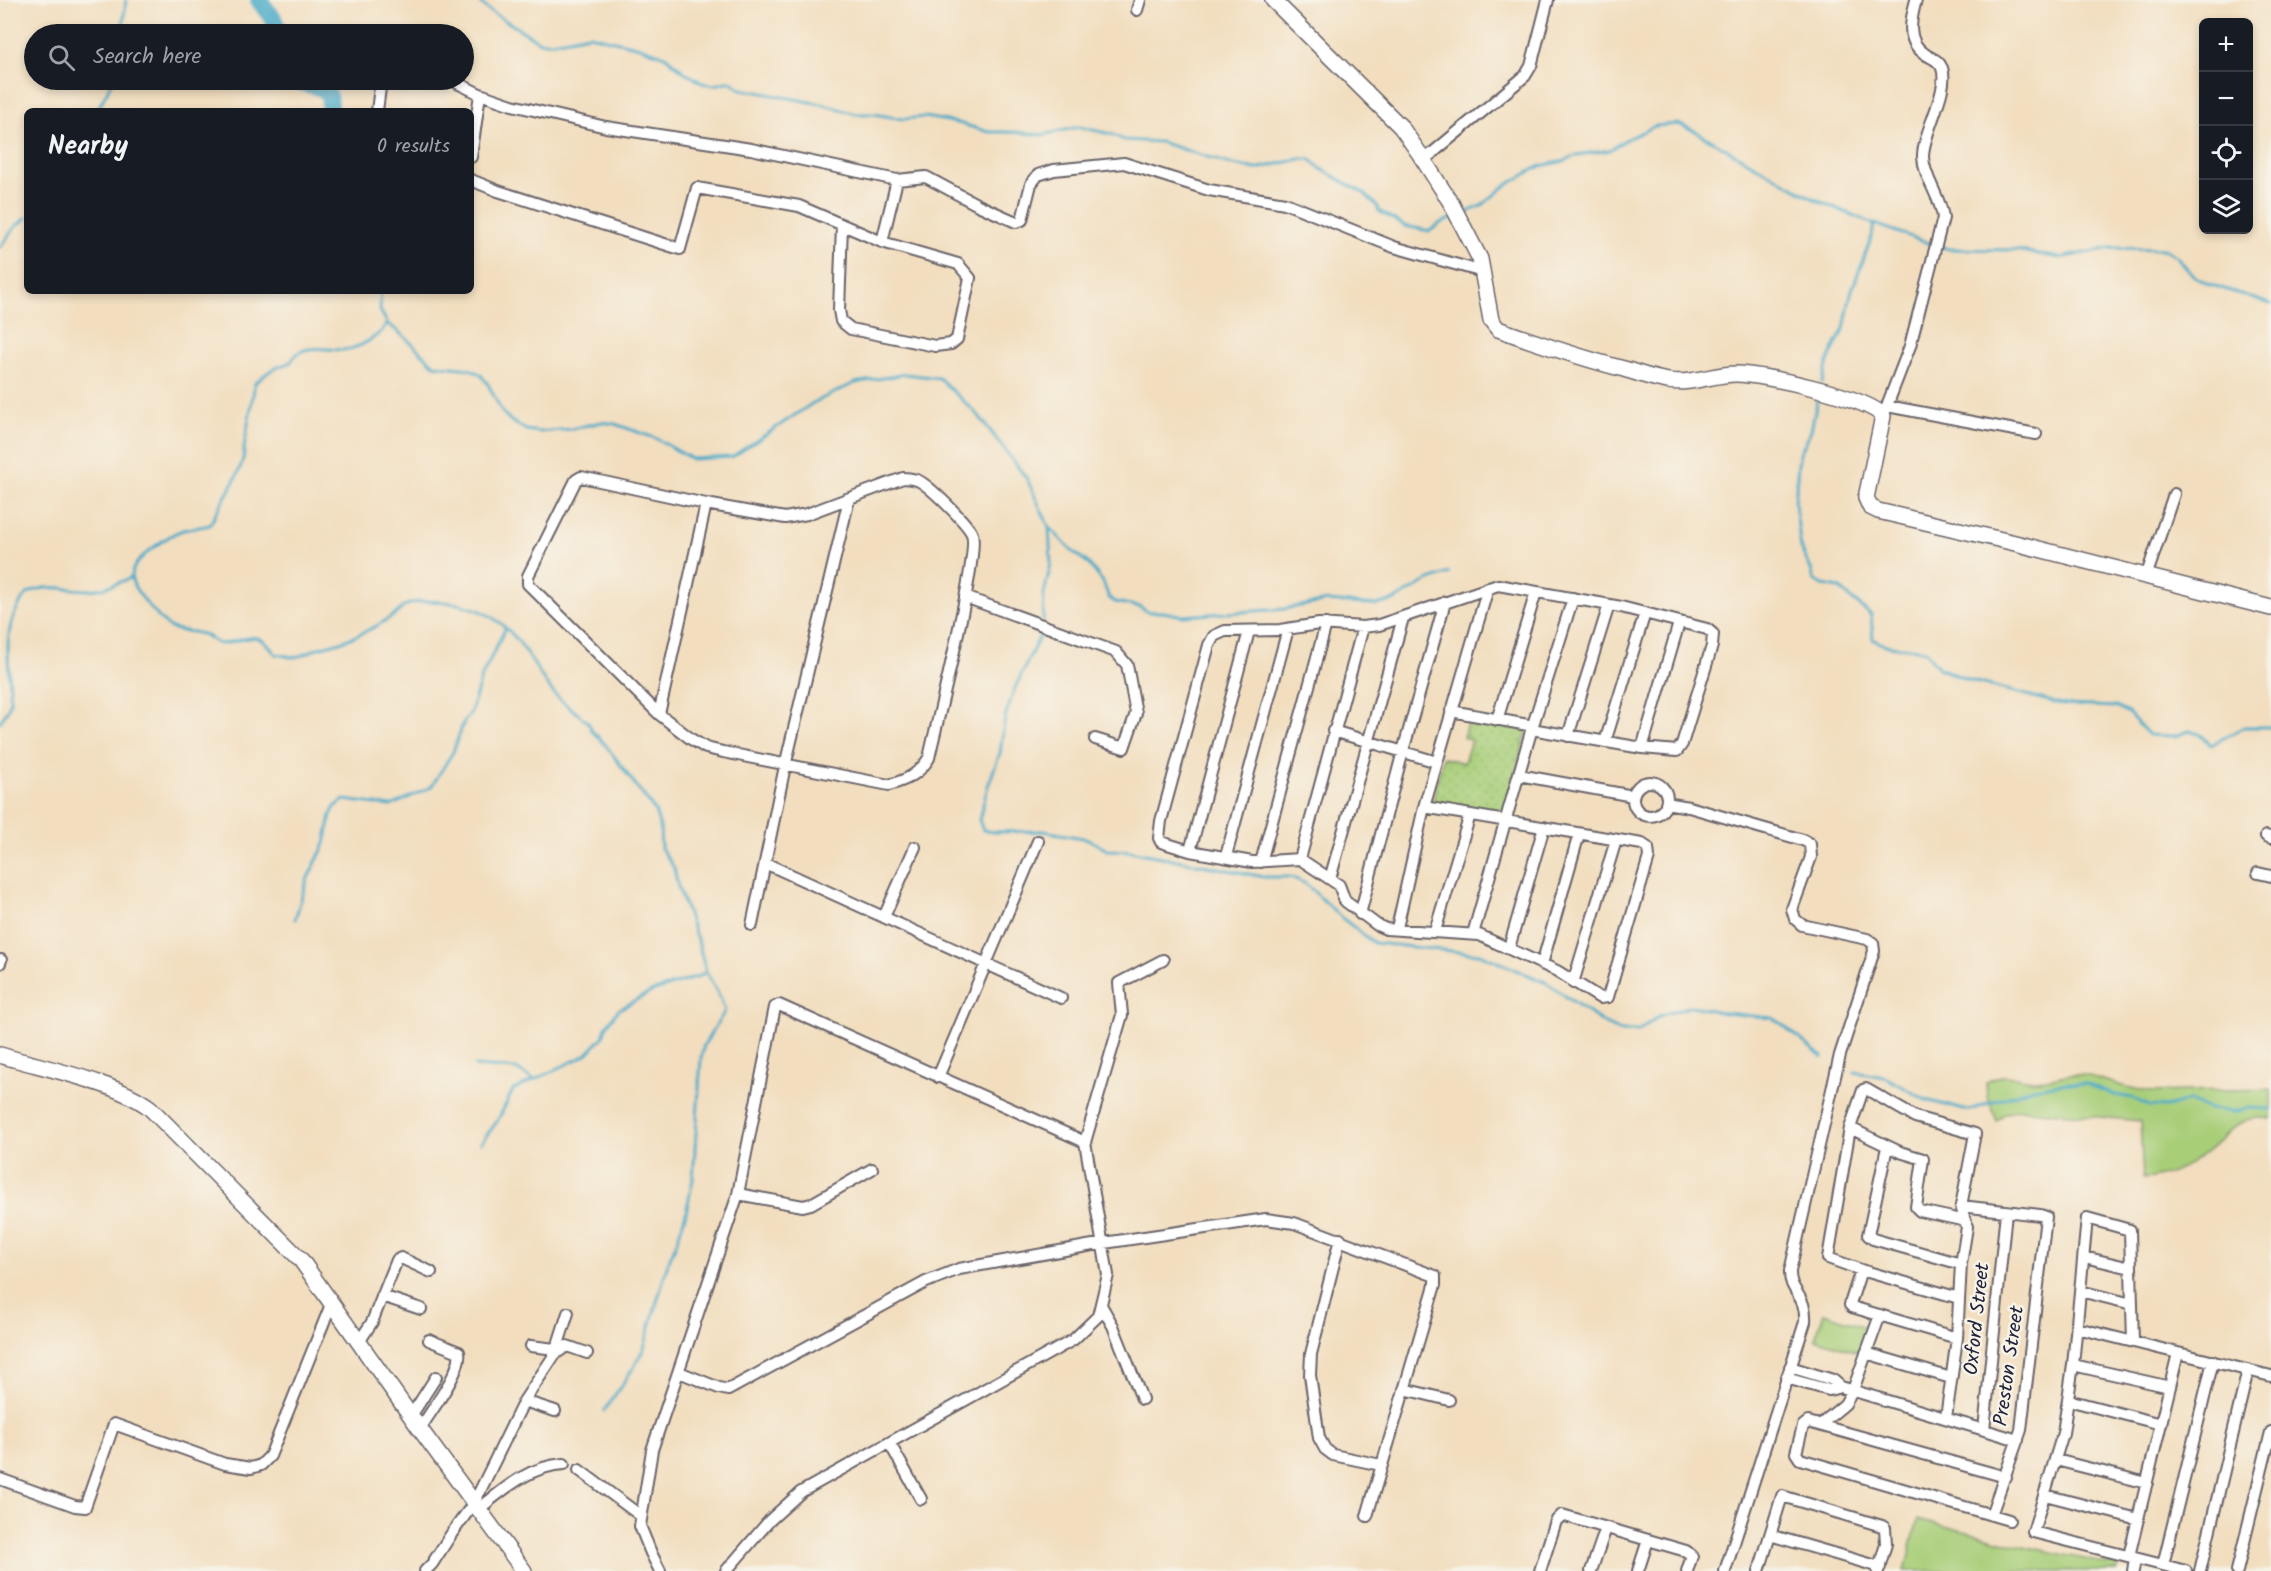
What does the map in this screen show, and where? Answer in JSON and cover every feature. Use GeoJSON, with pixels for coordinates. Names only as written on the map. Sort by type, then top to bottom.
{"type":"FeatureCollection","features":[{"type":"Feature","properties":{"kind":"street"},"geometry":{"type":"LineString","coordinates":[[1273,0],[1401,127],[1424,160],[1451,203],[1480,259],[1491,320],[1498,329],[1571,355],[1668,382],[1733,374],[1756,374],[1875,409],[2036,434]]}},
{"type":"Feature","properties":{"kind":"street"},"geometry":{"type":"LineString","coordinates":[[1424,160],[1525,76],[1531,66],[1548,0]]}},
{"type":"Feature","properties":{"kind":"street"},"geometry":{"type":"LineString","coordinates":[[1916,0],[1910,25],[1915,45],[1924,54],[1938,61],[1943,70],[1942,84],[1923,156],[1942,208],[1943,218],[1910,346],[1885,411],[1866,498],[1870,507],[1878,511],[2271,608]]}},
{"type":"Feature","properties":{"kind":"street"},"geometry":{"type":"LineString","coordinates":[[377,108],[380,90]]}},
{"type":"Feature","properties":{"kind":"street"},"geometry":{"type":"LineString","coordinates":[[472,90],[512,105],[606,127],[751,148],[897,180],[926,177],[1016,222],[1022,220],[1032,184],[1038,175],[1054,170],[1124,163],[1209,190],[1285,203],[1394,247],[1483,272]]}},
{"type":"Feature","properties":{"kind":"street"},"geometry":{"type":"LineString","coordinates":[[474,136],[480,94]]}},
{"type":"Feature","properties":{"kind":"street"},"geometry":{"type":"LineString","coordinates":[[882,242],[897,180]]}},
{"type":"Feature","properties":{"kind":"street"},"geometry":{"type":"LineString","coordinates":[[474,181],[680,249],[697,188],[799,206],[882,242],[958,264],[965,269],[970,278],[957,339],[951,344],[935,346],[851,329],[841,321],[839,310],[842,225]]}},
{"type":"Feature","properties":{"kind":"street"},"geometry":{"type":"LineString","coordinates":[[581,477],[706,504],[785,518],[807,514],[903,478],[919,481],[962,519],[973,536],[972,556],[965,597],[928,758],[921,769],[905,780],[889,785],[785,766],[706,748],[659,714],[528,584],[528,576],[576,480],[581,477]]}},
{"type":"Feature","properties":{"kind":"street"},"geometry":{"type":"LineString","coordinates":[[2146,577],[2174,494]]}},
{"type":"Feature","properties":{"kind":"street"},"geometry":{"type":"LineString","coordinates":[[752,925],[785,766],[849,499]]}},
{"type":"Feature","properties":{"kind":"street"},"geometry":{"type":"LineString","coordinates":[[659,714],[706,504]]}},
{"type":"Feature","properties":{"kind":"street"},"geometry":{"type":"LineString","coordinates":[[1424,807],[1642,844],[1648,848],[1649,857],[1608,997],[1600,998],[1573,983],[1557,970],[1479,934],[1386,929],[1360,914],[1345,901],[1341,887],[1300,860],[1252,862],[1190,851],[1161,842],[1159,838],[1161,821],[1209,645],[1214,636],[1225,631],[1288,629],[1326,624],[1363,627],[1378,625],[1488,588],[1502,586],[1645,613],[1707,629],[1713,634],[1712,646],[1682,744],[1677,751],[1568,736],[1451,711]]}},
{"type":"Feature","properties":{"kind":"street"},"geometry":{"type":"LineString","coordinates":[[1397,928],[1424,807],[1488,588]]}},
{"type":"Feature","properties":{"kind":"street"},"geometry":{"type":"LineString","coordinates":[[1497,720],[1536,592]]}},
{"type":"Feature","properties":{"kind":"street"},"geometry":{"type":"LineString","coordinates":[[965,597],[1116,652],[1127,665],[1136,713],[1124,748],[1095,739]]}},
{"type":"Feature","properties":{"kind":"street"},"geometry":{"type":"LineString","coordinates":[[1473,934],[1532,728],[1573,598]]}},
{"type":"Feature","properties":{"kind":"street"},"geometry":{"type":"LineString","coordinates":[[1360,914],[1402,751],[1445,602]]}},
{"type":"Feature","properties":{"kind":"street"},"geometry":{"type":"LineString","coordinates":[[1568,736],[1608,605]]}},
{"type":"Feature","properties":{"kind":"street"},"geometry":{"type":"LineString","coordinates":[[1605,742],[1645,613]]}},
{"type":"Feature","properties":{"kind":"street"},"geometry":{"type":"LineString","coordinates":[[1330,879],[1403,618]]}},
{"type":"Feature","properties":{"kind":"street"},"geometry":{"type":"LineString","coordinates":[[1642,748],[1679,623]]}},
{"type":"Feature","properties":{"kind":"street"},"geometry":{"type":"LineString","coordinates":[[1261,862],[1326,624]]}},
{"type":"Feature","properties":{"kind":"street"},"geometry":{"type":"LineString","coordinates":[[1300,860],[1333,731],[1363,627]]}},
{"type":"Feature","properties":{"kind":"street"},"geometry":{"type":"LineString","coordinates":[[1226,856],[1288,629]]}},
{"type":"Feature","properties":{"kind":"street"},"geometry":{"type":"LineString","coordinates":[[1190,851],[1249,631]]}},
{"type":"Feature","properties":{"kind":"street"},"geometry":{"type":"LineString","coordinates":[[1333,731],[1437,762]]}},
{"type":"Feature","properties":{"kind":"street"},"geometry":{"type":"LineString","coordinates":[[1519,775],[1633,796]]}},
{"type":"Feature","properties":{"kind":"street"},"geometry":{"type":"LineString","coordinates":[[1653,782],[1663,788],[1667,798],[1666,803],[1658,814],[1649,816],[1637,810],[1633,796],[1642,783],[1653,782]]}},
{"type":"Feature","properties":{"kind":"street"},"geometry":{"type":"LineString","coordinates":[[1666,803],[1689,807],[1810,844],[1811,857],[1792,909],[1795,918],[1802,925],[1867,939],[1873,943],[1874,951],[1840,1055],[1790,1271],[1789,1279],[1803,1300],[1805,1322],[1725,1571]]}},
{"type":"Feature","properties":{"kind":"street"},"geometry":{"type":"LineString","coordinates":[[1435,931],[1470,814]]}},
{"type":"Feature","properties":{"kind":"street"},"geometry":{"type":"LineString","coordinates":[[1509,948],[1544,827]]}},
{"type":"Feature","properties":{"kind":"street"},"geometry":{"type":"LineString","coordinates":[[1542,964],[1579,834]]}},
{"type":"Feature","properties":{"kind":"street"},"geometry":{"type":"LineString","coordinates":[[1573,983],[1616,840]]}},
{"type":"Feature","properties":{"kind":"street"},"geometry":{"type":"LineString","coordinates":[[938,1077],[1038,841]]}},
{"type":"Feature","properties":{"kind":"street"},"geometry":{"type":"LineString","coordinates":[[884,917],[915,847]]}},
{"type":"Feature","properties":{"kind":"street"},"geometry":{"type":"LineString","coordinates":[[765,863],[1061,998]]}},
{"type":"Feature","properties":{"kind":"street"},"geometry":{"type":"LineString","coordinates":[[2258,873],[2271,876]]}},
{"type":"Feature","properties":{"kind":"street"},"geometry":{"type":"LineString","coordinates":[[726,1571],[770,1520],[797,1495],[1073,1340],[1098,1316],[1108,1275],[1085,1142],[1122,1015],[1119,983],[1163,960]]}},
{"type":"Feature","properties":{"kind":"street"},"geometry":{"type":"LineString","coordinates":[[660,1571],[642,1534],[641,1516],[652,1450],[738,1194],[775,1007],[779,1005],[1085,1142]]}},
{"type":"Feature","properties":{"kind":"street"},"geometry":{"type":"LineString","coordinates":[[0,1055],[118,1090],[139,1099],[150,1108],[301,1260],[415,1423],[523,1571]]}},
{"type":"Feature","properties":{"kind":"street"},"geometry":{"type":"LineString","coordinates":[[1946,1418],[1957,1338],[1966,1221],[1961,1206],[1975,1134],[1915,1117],[1866,1089],[1862,1092],[1850,1128],[1827,1254],[1831,1260],[1861,1270],[1959,1298]]}},
{"type":"Feature","properties":{"kind":"street"},"geometry":{"type":"LineString","coordinates":[[1850,1128],[1887,1147],[1923,1159],[1916,1207],[1920,1211],[1966,1221]]}},
{"type":"Feature","properties":{"kind":"street"},"geometry":{"type":"LineString","coordinates":[[1887,1147],[1868,1235],[1873,1239],[1961,1264]]}},
{"type":"Feature","properties":{"kind":"street"},"geometry":{"type":"LineString","coordinates":[[738,1194],[803,1206],[811,1204],[872,1169]]}},
{"type":"Feature","properties":{"kind":"street"},"geometry":{"type":"LineString","coordinates":[[1961,1206],[2006,1212]]}},
{"type":"Feature","properties":{"kind":"street","name":"Preston Street"},"geometry":{"type":"LineString","coordinates":[[1991,1515],[2021,1430],[2046,1217],[2006,1212]]}},
{"type":"Feature","properties":{"kind":"street","name":"Oxford Street"},"geometry":{"type":"LineString","coordinates":[[1984,1430],[2006,1212]]}},
{"type":"Feature","properties":{"kind":"street"},"geometry":{"type":"LineString","coordinates":[[2133,1342],[2130,1230],[2087,1218],[2068,1400],[2056,1460],[2033,1532],[2186,1571]]}},
{"type":"Feature","properties":{"kind":"street"},"geometry":{"type":"LineString","coordinates":[[679,1372],[728,1390],[926,1282],[960,1269],[1104,1243],[1266,1219],[1294,1223],[1434,1276],[1435,1285],[1367,1516]]}},
{"type":"Feature","properties":{"kind":"street"},"geometry":{"type":"LineString","coordinates":[[1340,1239],[1311,1354],[1310,1375],[1319,1438],[1325,1449],[1333,1455],[1381,1466]]}},
{"type":"Feature","properties":{"kind":"street"},"geometry":{"type":"LineString","coordinates":[[2084,1257],[2131,1268]]}},
{"type":"Feature","properties":{"kind":"street"},"geometry":{"type":"LineString","coordinates":[[359,1342],[372,1322],[394,1267],[401,1258],[431,1272]]}},
{"type":"Feature","properties":{"kind":"street"},"geometry":{"type":"LineString","coordinates":[[1861,1270],[1850,1305],[1957,1338]]}},
{"type":"Feature","properties":{"kind":"street"},"geometry":{"type":"LineString","coordinates":[[2080,1291],[2132,1304]]}},
{"type":"Feature","properties":{"kind":"street"},"geometry":{"type":"LineString","coordinates":[[382,1296],[421,1309]]}},
{"type":"Feature","properties":{"kind":"street"},"geometry":{"type":"LineString","coordinates":[[0,1479],[75,1506],[86,1507],[114,1424],[225,1464],[251,1468],[261,1466],[270,1456],[332,1302]]}},
{"type":"Feature","properties":{"kind":"street"},"geometry":{"type":"LineString","coordinates":[[1101,1305],[1113,1326],[1142,1400]]}},
{"type":"Feature","properties":{"kind":"street"},"geometry":{"type":"LineString","coordinates":[[477,1506],[524,1401],[555,1351],[568,1312]]}},
{"type":"Feature","properties":{"kind":"street"},"geometry":{"type":"LineString","coordinates":[[1820,1425],[1845,1404],[1853,1390],[1880,1315]]}},
{"type":"Feature","properties":{"kind":"street"},"geometry":{"type":"LineString","coordinates":[[2077,1328],[2271,1376]]}},
{"type":"Feature","properties":{"kind":"street"},"geometry":{"type":"LineString","coordinates":[[415,1423],[455,1371],[460,1355],[459,1352],[429,1340]]}},
{"type":"Feature","properties":{"kind":"street"},"geometry":{"type":"LineString","coordinates":[[531,1346],[555,1351],[567,1346],[587,1353]]}},
{"type":"Feature","properties":{"kind":"street"},"geometry":{"type":"LineString","coordinates":[[1866,1353],[1951,1378]]}},
{"type":"Feature","properties":{"kind":"street"},"geometry":{"type":"LineString","coordinates":[[2133,1571],[2132,1557],[2138,1519],[2178,1353]]}},
{"type":"Feature","properties":{"kind":"street"},"geometry":{"type":"LineString","coordinates":[[2169,1568],[2213,1361]]}},
{"type":"Feature","properties":{"kind":"street"},"geometry":{"type":"LineString","coordinates":[[2073,1365],[2170,1387]]}},
{"type":"Feature","properties":{"kind":"street"},"geometry":{"type":"LineString","coordinates":[[1790,1367],[1833,1380],[1841,1387],[2018,1440]]}},
{"type":"Feature","properties":{"kind":"street"},"geometry":{"type":"LineString","coordinates":[[2200,1571],[2248,1370]]}},
{"type":"Feature","properties":{"kind":"street"},"geometry":{"type":"LineString","coordinates":[[415,1423],[436,1377]]}},
{"type":"Feature","properties":{"kind":"street"},"geometry":{"type":"LineString","coordinates":[[1786,1378],[1829,1390],[1841,1387]]}},
{"type":"Feature","properties":{"kind":"street"},"geometry":{"type":"LineString","coordinates":[[1404,1389],[1449,1400]]}},
{"type":"Feature","properties":{"kind":"street"},"geometry":{"type":"LineString","coordinates":[[2068,1400],[2161,1424]]}},
{"type":"Feature","properties":{"kind":"street"},"geometry":{"type":"LineString","coordinates":[[524,1401],[555,1411]]}},
{"type":"Feature","properties":{"kind":"street"},"geometry":{"type":"LineString","coordinates":[[2006,1477],[1808,1422],[1803,1426],[1796,1453],[1798,1458],[2008,1520]]}},
{"type":"Feature","properties":{"kind":"street"},"geometry":{"type":"LineString","coordinates":[[2237,1571],[2271,1432]]}},
{"type":"Feature","properties":{"kind":"street"},"geometry":{"type":"LineString","coordinates":[[890,1444],[921,1499]]}},
{"type":"Feature","properties":{"kind":"street"},"geometry":{"type":"LineString","coordinates":[[2056,1460],[2147,1483]]}},
{"type":"Feature","properties":{"kind":"street"},"geometry":{"type":"LineString","coordinates":[[425,1571],[452,1533],[477,1506],[532,1472],[550,1465],[564,1464]]}},
{"type":"Feature","properties":{"kind":"street"},"geometry":{"type":"LineString","coordinates":[[579,1470],[641,1516]]}},
{"type":"Feature","properties":{"kind":"street"},"geometry":{"type":"LineString","coordinates":[[2045,1495],[2138,1519]]}},
{"type":"Feature","properties":{"kind":"street"},"geometry":{"type":"LineString","coordinates":[[1759,1571],[1770,1535],[1782,1496],[1882,1526],[1885,1528],[1886,1541],[1879,1569],[1770,1535]]}},
{"type":"Feature","properties":{"kind":"street"},"geometry":{"type":"LineString","coordinates":[[1540,1571],[1559,1516],[1564,1515],[1691,1553],[1687,1571]]}},
{"type":"Feature","properties":{"kind":"street"},"geometry":{"type":"LineString","coordinates":[[1591,1571],[1606,1527]]}},
{"type":"Feature","properties":{"kind":"street"},"geometry":{"type":"LineString","coordinates":[[1638,1571],[1648,1540]]}},
{"type":"Feature","properties":{"kind":"green space"},"geometry":{"type":"Polygon","coordinates":[[[1468,720],[1527,731],[1504,816],[1432,805],[1443,757],[1464,763],[1471,740],[1463,737],[1468,720]]]}},
{"type":"Feature","properties":{"kind":"green space"},"geometry":{"type":"Polygon","coordinates":[[[2074,1074],[2150,1092],[2271,1089],[2271,1119],[2250,1119],[2242,1122],[2200,1157],[2185,1166],[2161,1176],[2143,1179],[2140,1121],[2019,1109],[2004,1114],[1997,1121],[1987,1096],[1986,1083],[1992,1079],[2010,1076],[2041,1080],[2074,1074]]]}},
{"type":"Feature","properties":{"kind":"green space"},"geometry":{"type":"Polygon","coordinates":[[[1824,1313],[1866,1327],[1858,1352],[1815,1339],[1824,1313]]]}},
{"type":"Feature","properties":{"kind":"green space"},"geometry":{"type":"Polygon","coordinates":[[[1918,1519],[2009,1543],[2118,1566],[2117,1571],[1905,1571],[1918,1519]]]}},
{"type":"Feature","properties":{"kind":"waterway"},"geometry":{"type":"LineString","coordinates":[[123,24],[126,0]]}},
{"type":"Feature","properties":{"kind":"waterway"},"geometry":{"type":"LineString","coordinates":[[259,0],[275,24]]}},
{"type":"Feature","properties":{"kind":"waterway"},"geometry":{"type":"LineString","coordinates":[[477,0],[490,11],[540,42],[553,42],[589,35],[640,47],[665,56],[702,83],[715,85],[730,81],[741,89],[821,104],[856,114],[874,114],[903,119],[925,117],[989,132],[1042,135],[1079,127],[1111,134],[1124,140],[1160,142],[1233,165],[1256,169],[1300,159],[1310,159],[1321,169],[1365,194],[1379,211],[1405,226],[1430,231],[1454,217]]}},
{"type":"Feature","properties":{"kind":"waterway"},"geometry":{"type":"LineString","coordinates":[[99,108],[108,90]]}},
{"type":"Feature","properties":{"kind":"waterway"},"geometry":{"type":"LineString","coordinates":[[325,90],[330,101],[330,108]]}},
{"type":"Feature","properties":{"kind":"waterway"},"geometry":{"type":"LineString","coordinates":[[1463,214],[1481,206],[1505,186],[1540,166],[1564,161],[1577,155],[1610,150],[1655,126],[1678,124],[1693,130],[1814,199],[1928,243],[1949,249],[2016,250],[2060,258],[2110,248],[2164,249],[2176,256],[2194,276],[2209,284],[2271,304]]}},
{"type":"Feature","properties":{"kind":"waterway"},"geometry":{"type":"LineString","coordinates":[[0,247],[16,226],[24,220]]}},
{"type":"Feature","properties":{"kind":"waterway"},"geometry":{"type":"LineString","coordinates":[[1822,383],[1829,358],[1844,329],[1851,293],[1872,236],[1874,224]]}},
{"type":"Feature","properties":{"kind":"waterway"},"geometry":{"type":"LineString","coordinates":[[381,294],[380,310],[387,323],[434,365],[470,369],[480,374],[488,384],[502,412],[526,430],[540,432],[571,429],[602,422],[615,424],[655,438],[692,459],[732,457],[813,403],[855,383],[905,374],[939,378],[979,416],[1027,479],[1049,527],[1051,564],[1044,594],[1043,622]]}},
{"type":"Feature","properties":{"kind":"waterway"},"geometry":{"type":"LineString","coordinates":[[386,324],[377,335],[354,348],[343,350],[314,348],[300,352],[291,362],[271,370],[255,383],[244,456],[231,487],[210,525],[177,532],[163,541],[136,565],[132,580],[144,600],[171,628],[202,634],[222,644],[255,637],[268,645],[275,654],[291,657],[298,657],[359,635],[412,603],[444,602],[480,611],[501,623],[518,641],[552,691],[589,724],[592,731],[604,743],[655,811],[660,827],[661,848],[674,868],[706,972],[725,1011],[704,1045],[701,1058],[693,1179],[686,1213],[668,1263],[644,1348],[604,1411]]}},
{"type":"Feature","properties":{"kind":"waterway"},"geometry":{"type":"LineString","coordinates":[[1818,398],[1811,430],[1798,464],[1795,503],[1801,549],[1814,580],[1823,585],[1839,588],[1871,615],[1873,639],[1886,645],[1926,651],[1939,668],[1968,680],[2065,705],[2117,707],[2128,713],[2149,735],[2175,736],[2189,731],[2200,734],[2211,745],[2244,727],[2271,727]]}},
{"type":"Feature","properties":{"kind":"waterway"},"geometry":{"type":"LineString","coordinates":[[1049,527],[1072,551],[1088,563],[1103,582],[1109,598],[1115,602],[1140,607],[1148,612],[1164,612],[1183,616],[1284,609],[1328,601],[1376,605],[1395,600],[1427,581],[1449,573]]}},
{"type":"Feature","properties":{"kind":"waterway"},"geometry":{"type":"LineString","coordinates":[[0,722],[10,702],[8,653],[10,630],[22,599],[29,593],[43,588],[99,589],[132,577]]}},
{"type":"Feature","properties":{"kind":"waterway"},"geometry":{"type":"LineString","coordinates":[[295,919],[307,880],[325,844],[335,807],[344,800],[391,806],[431,787],[453,752],[463,724],[471,712],[481,678],[505,629]]}},
{"type":"Feature","properties":{"kind":"waterway"},"geometry":{"type":"LineString","coordinates":[[1043,629],[1015,688],[1005,717],[1000,753],[979,820],[983,830],[993,832],[1044,831],[1088,839],[1107,850],[1130,851],[1264,877],[1291,877],[1306,884],[1342,918],[1374,943],[1479,954],[1547,983],[1605,1024],[1621,1031],[1638,1031],[1659,1016],[1692,1006],[1725,1013],[1772,1018],[1822,1057]]}},
{"type":"Feature","properties":{"kind":"waterway"},"geometry":{"type":"LineString","coordinates":[[481,1143],[498,1120],[513,1090],[586,1055],[603,1037],[606,1027],[618,1010],[651,992],[706,972]]}},
{"type":"Feature","properties":{"kind":"waterway"},"geometry":{"type":"LineString","coordinates":[[475,1066],[516,1069],[534,1080]]}},
{"type":"Feature","properties":{"kind":"waterway"},"geometry":{"type":"LineString","coordinates":[[1855,1072],[1885,1077],[1926,1100],[1964,1110],[1970,1110],[2033,1088],[2068,1083],[2087,1084],[2115,1095],[2132,1098],[2149,1106],[2166,1107],[2189,1101],[2210,1109],[2233,1112],[2247,1108],[2271,1109]]}}]}
